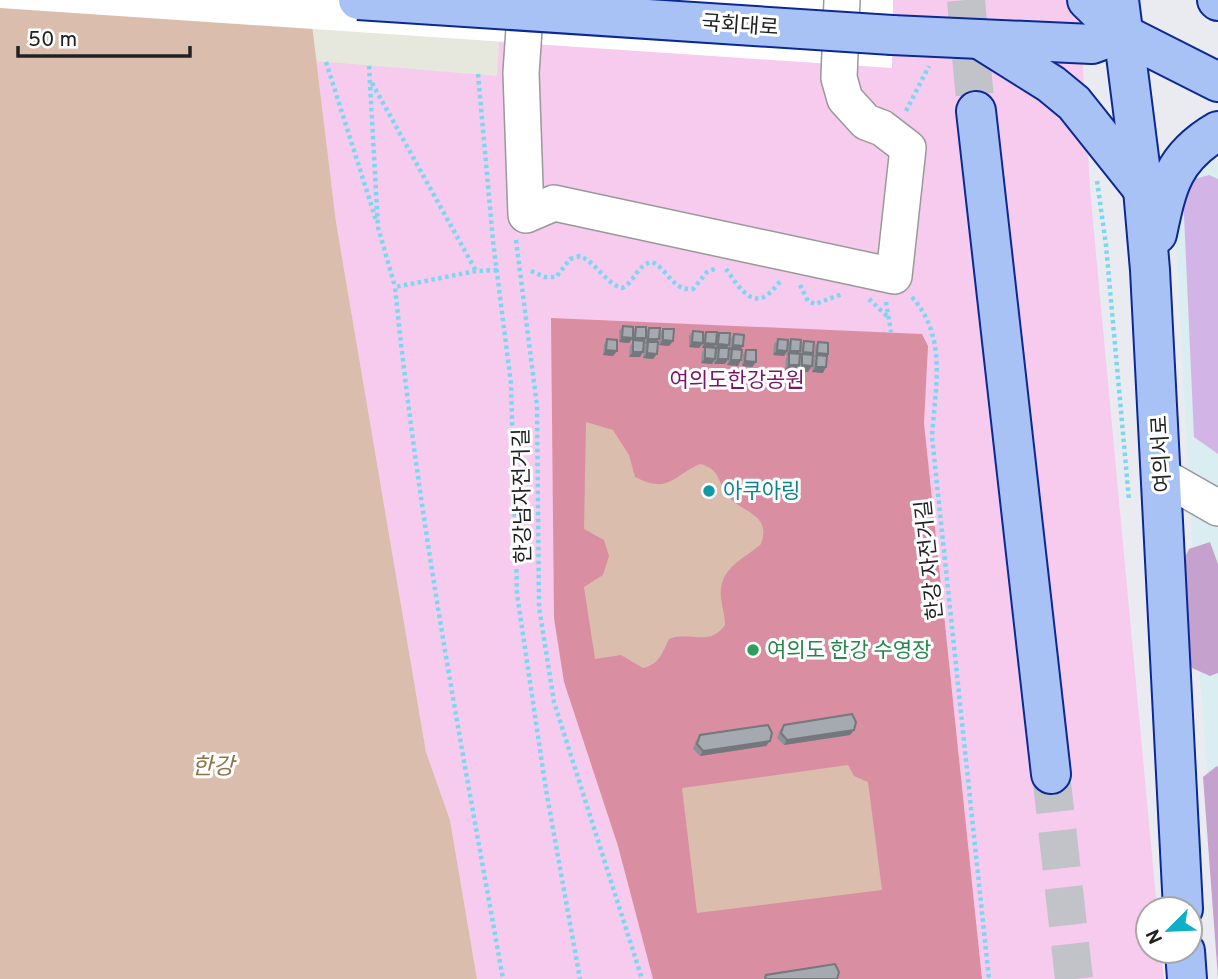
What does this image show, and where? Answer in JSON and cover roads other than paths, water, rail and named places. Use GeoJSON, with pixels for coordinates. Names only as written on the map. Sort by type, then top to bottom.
{"type":"FeatureCollection","features":[{"type":"Feature","properties":{"kind":"main road","name":"국회대로"},"geometry":{"type":"LineString","coordinates":[[358,0],[892,36],[1092,44],[1120,16]]}},
{"type":"Feature","properties":{"kind":"main road"},"geometry":{"type":"LineString","coordinates":[[1087,0],[1120,16],[1218,82]]}},
{"type":"Feature","properties":{"kind":"main road","name":"여의서로"},"geometry":{"type":"LineString","coordinates":[[1120,16],[1143,189],[1150,270],[1183,895]]}},
{"type":"Feature","properties":{"kind":"main road"},"geometry":{"type":"LineString","coordinates":[[979,39],[1051,83],[1074,103],[1143,189]]}},
{"type":"Feature","properties":{"kind":"main road"},"geometry":{"type":"LineString","coordinates":[[976,111],[1051,774]]}},
{"type":"Feature","properties":{"kind":"main road"},"geometry":{"type":"LineString","coordinates":[[1150,270],[1164,197],[1181,158],[1218,131]]}},
{"type":"Feature","properties":{"kind":"street"},"geometry":{"type":"LineString","coordinates":[[526,0],[521,73],[526,215],[554,203],[880,284],[908,148],[893,136],[866,122],[845,99],[839,78],[842,0]]}},
{"type":"Feature","properties":{"kind":"street"},"geometry":{"type":"LineString","coordinates":[[1163,476],[1218,508]]}},
{"type":"Feature","properties":{"kind":"water","name":"한강"},"geometry":{"type":"Polygon","coordinates":[[[0,0],[309,0],[336,222],[426,752],[450,820],[477,979],[0,979],[0,0]]]}},
{"type":"Feature","properties":{"kind":"water"},"geometry":{"type":"Polygon","coordinates":[[[586,422],[613,430],[629,455],[635,477],[646,482],[663,484],[700,464],[706,466],[717,476],[727,495],[759,520],[762,526],[761,544],[733,566],[723,579],[721,598],[725,625],[712,636],[669,639],[657,661],[643,668],[621,655],[595,659],[584,587],[603,575],[609,556],[604,540],[584,529],[586,422]]]}},
{"type":"Feature","properties":{"kind":"water"},"geometry":{"type":"Polygon","coordinates":[[[848,765],[854,776],[868,782],[882,890],[697,913],[682,788],[848,765]]]}},
{"type":"Feature","properties":{"kind":"tunnel"},"geometry":{"type":"LineString","coordinates":[[966,0],[976,111]]}},
{"type":"Feature","properties":{"kind":"tunnel"},"geometry":{"type":"LineString","coordinates":[[1051,774],[1074,979]]}},
{"type":"Feature","properties":{"kind":"place","name":"아쿠아링"},"geometry":{"type":"Point","coordinates":[709,491]}},
{"type":"Feature","properties":{"kind":"place","name":"여의도 한강 수영장"},"geometry":{"type":"Point","coordinates":[753,650]}},
{"type":"Feature","properties":{"kind":"park label","name":"여의도한강공원"},"geometry":{"type":"Point","coordinates":[737,380]}}]}
